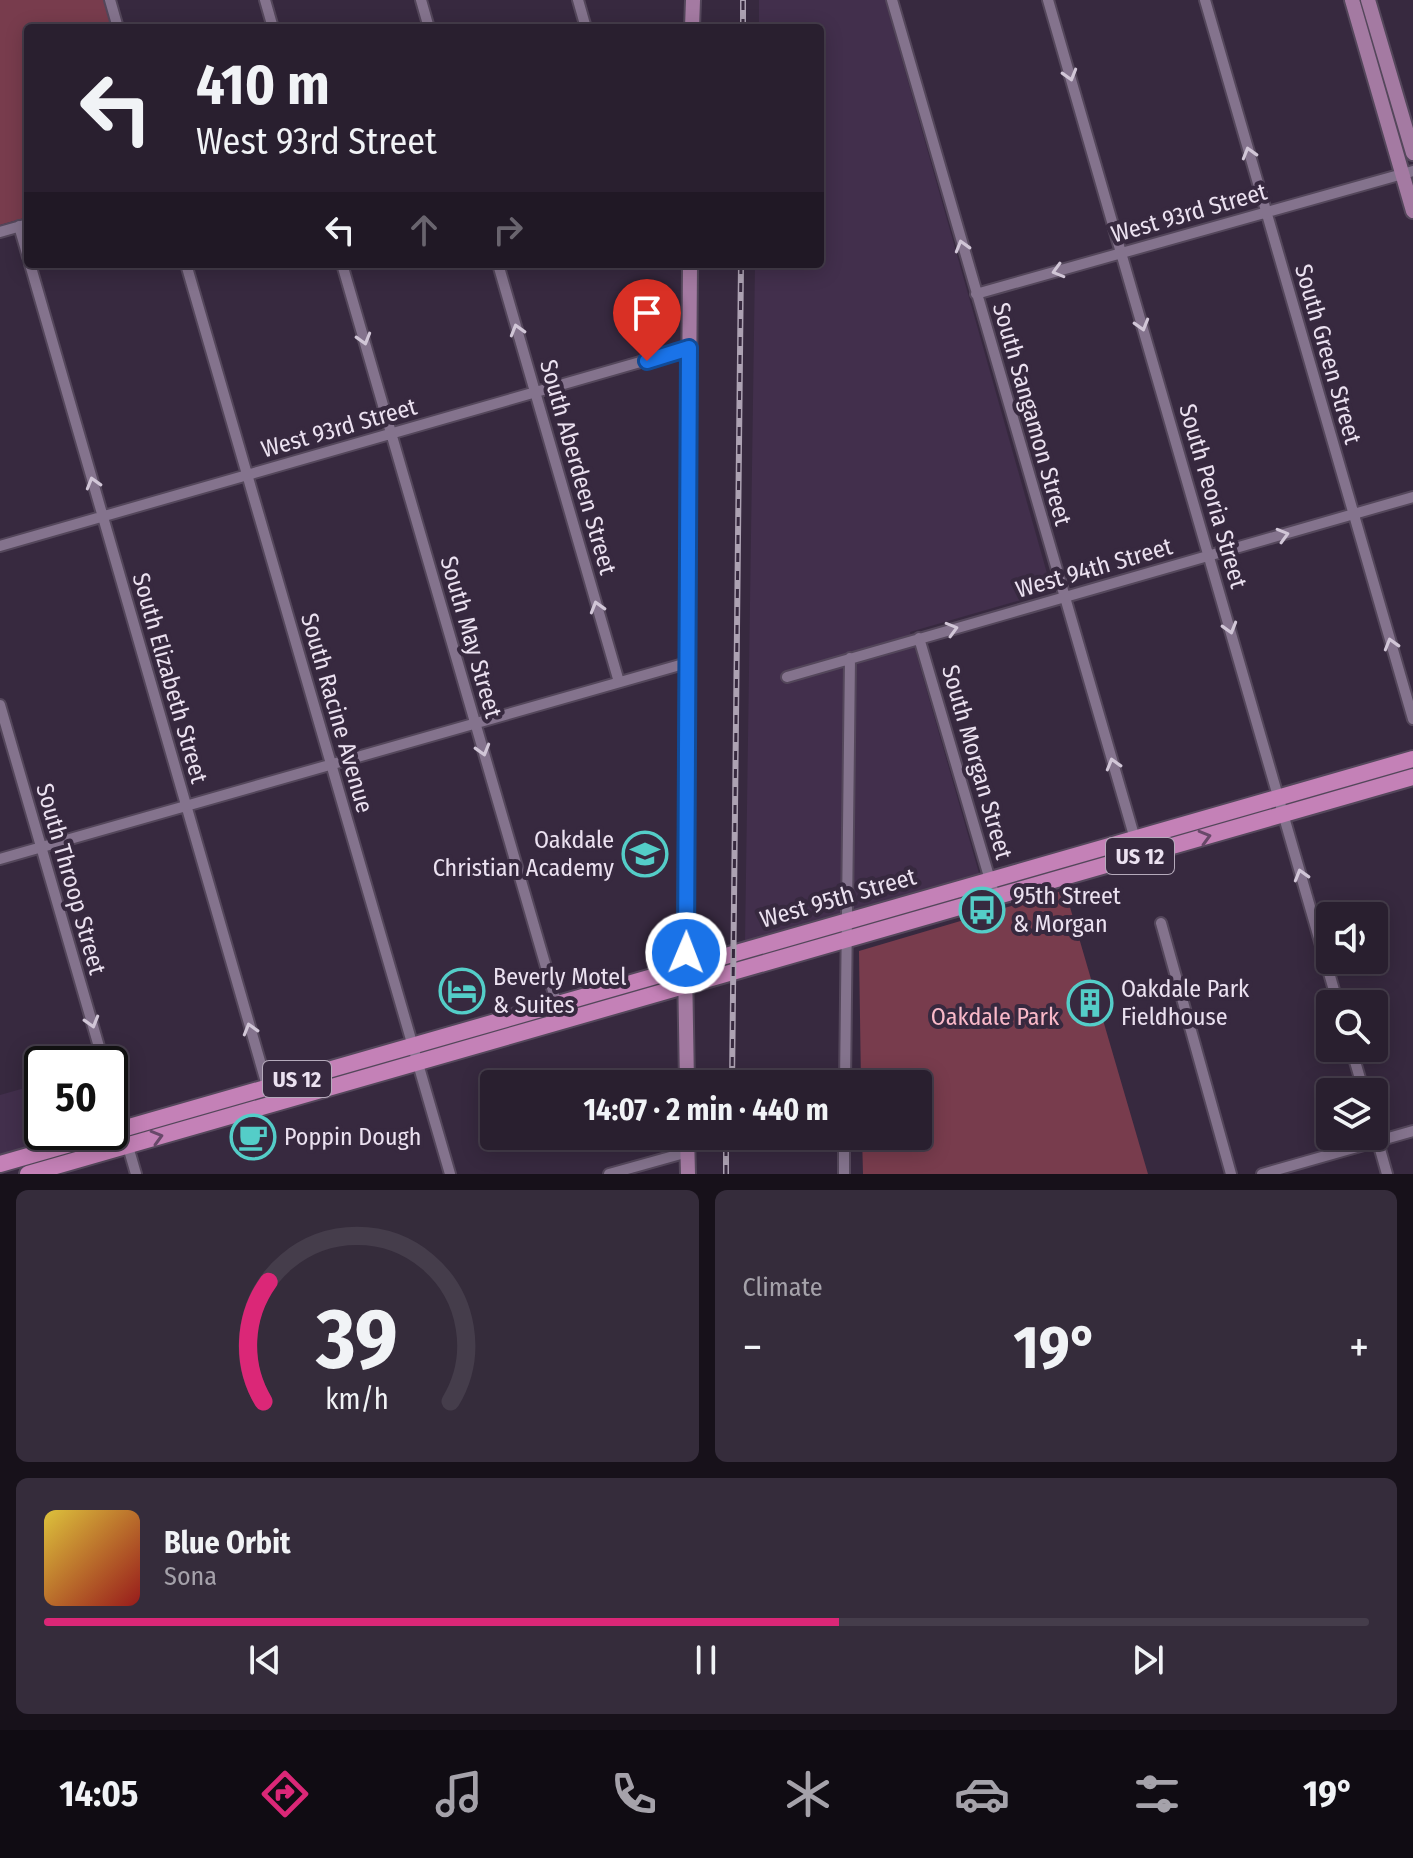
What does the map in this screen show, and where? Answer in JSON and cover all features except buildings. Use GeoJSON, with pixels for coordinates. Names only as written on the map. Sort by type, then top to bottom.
{"type":"FeatureCollection","features":[{"type":"Feature","properties":{"kind":"main road"},"geometry":{"type":"LineString","coordinates":[[692,24],[693,0]]}},
{"type":"Feature","properties":{"kind":"main road"},"geometry":{"type":"LineString","coordinates":[[1352,0],[1394,147],[1408,173],[1413,211]]}},
{"type":"Feature","properties":{"kind":"main road"},"geometry":{"type":"LineString","coordinates":[[1368,0],[1412,146]]}},
{"type":"Feature","properties":{"kind":"main road"},"geometry":{"type":"LineString","coordinates":[[687,1070],[690,268]]}},
{"type":"Feature","properties":{"kind":"main road","name":"West 95th Street"},"geometry":{"type":"LineString","coordinates":[[128,1136],[269,1096],[413,1046],[1413,759]]}},
{"type":"Feature","properties":{"kind":"main road","name":"West 95th Street"},"geometry":{"type":"LineString","coordinates":[[269,1096],[418,1063],[1413,777]]}},
{"type":"Feature","properties":{"kind":"main road","name":"West 95th Street"},"geometry":{"type":"LineString","coordinates":[[0,1164],[65,1150]]}},
{"type":"Feature","properties":{"kind":"main road","name":"West 95th Street"},"geometry":{"type":"LineString","coordinates":[[28,1174],[91,1150]]}},
{"type":"Feature","properties":{"kind":"main road"},"geometry":{"type":"LineString","coordinates":[[688,1152],[688,1174]]}},
{"type":"Feature","properties":{"kind":"street"},"geometry":{"type":"LineString","coordinates":[[110,0],[117,24]]}},
{"type":"Feature","properties":{"kind":"street"},"geometry":{"type":"LineString","coordinates":[[265,0],[272,24]]}},
{"type":"Feature","properties":{"kind":"street"},"geometry":{"type":"LineString","coordinates":[[421,0],[428,24]]}},
{"type":"Feature","properties":{"kind":"street"},"geometry":{"type":"LineString","coordinates":[[578,0],[585,24]]}},
{"type":"Feature","properties":{"kind":"street","name":"South Sangamon Street"},"geometry":{"type":"LineString","coordinates":[[892,0],[1135,839]]}},
{"type":"Feature","properties":{"kind":"street","name":"South Peoria Street"},"geometry":{"type":"LineString","coordinates":[[1048,0],[1334,990]]}},
{"type":"Feature","properties":{"kind":"street","name":"South Green Street"},"geometry":{"type":"LineString","coordinates":[[1205,0],[1413,719]]}},
{"type":"Feature","properties":{"kind":"street"},"geometry":{"type":"LineString","coordinates":[[1394,147],[1412,146]]}},
{"type":"Feature","properties":{"kind":"street","name":"West 93rd Street"},"geometry":{"type":"LineString","coordinates":[[976,294],[1408,173]]}},
{"type":"Feature","properties":{"kind":"street"},"geometry":{"type":"LineString","coordinates":[[0,232],[24,225]]}},
{"type":"Feature","properties":{"kind":"street","name":"South Elizabeth Street"},"geometry":{"type":"LineString","coordinates":[[31,268],[269,1096]]}},
{"type":"Feature","properties":{"kind":"street","name":"South Racine Avenue"},"geometry":{"type":"LineString","coordinates":[[187,268],[450,1174]]}},
{"type":"Feature","properties":{"kind":"street","name":"South May Street"},"geometry":{"type":"LineString","coordinates":[[343,268],[562,1022]]}},
{"type":"Feature","properties":{"kind":"street","name":"South Aberdeen Street"},"geometry":{"type":"LineString","coordinates":[[499,268],[619,682]]}},
{"type":"Feature","properties":{"kind":"street","name":"West 93rd Street"},"geometry":{"type":"LineString","coordinates":[[0,546],[689,348]]}},
{"type":"Feature","properties":{"kind":"street","name":"West 94th Street"},"geometry":{"type":"LineString","coordinates":[[787,677],[1413,497]]}},
{"type":"Feature","properties":{"kind":"street","name":"South Morgan Street"},"geometry":{"type":"LineString","coordinates":[[919,638],[995,897]]}},
{"type":"Feature","properties":{"kind":"street"},"geometry":{"type":"LineString","coordinates":[[845,1070],[850,658]]}},
{"type":"Feature","properties":{"kind":"street"},"geometry":{"type":"LineString","coordinates":[[0,859],[687,663]]}},
{"type":"Feature","properties":{"kind":"street","name":"South Throop Street"},"geometry":{"type":"LineString","coordinates":[[0,705],[99,1046]]}},
{"type":"Feature","properties":{"kind":"street"},"geometry":{"type":"LineString","coordinates":[[1161,923],[1231,1174]]}},
{"type":"Feature","properties":{"kind":"street"},"geometry":{"type":"LineString","coordinates":[[1388,1137],[1413,1131]]}},
{"type":"Feature","properties":{"kind":"street"},"geometry":{"type":"LineString","coordinates":[[128,1147],[136,1174]]}},
{"type":"Feature","properties":{"kind":"street"},"geometry":{"type":"LineString","coordinates":[[844,1150],[844,1174]]}},
{"type":"Feature","properties":{"kind":"street"},"geometry":{"type":"LineString","coordinates":[[1262,1174],[1344,1150]]}},
{"type":"Feature","properties":{"kind":"street"},"geometry":{"type":"LineString","coordinates":[[1381,1150],[1387,1174]]}},
{"type":"Feature","properties":{"kind":"street"},"geometry":{"type":"LineString","coordinates":[[609,1174],[688,1152]]}},
{"type":"Feature","properties":{"kind":"shaded area"},"geometry":{"type":"Polygon","coordinates":[[[759,0],[885,0],[1052,591],[910,632],[979,873],[745,941],[755,268],[824,268],[824,24],[759,24],[759,0]]]}},
{"type":"Feature","properties":{"kind":"shaded area"},"geometry":{"type":"Polygon","coordinates":[[[24,1088],[24,1147],[0,1154],[0,1095],[24,1088]]]}},
{"type":"Feature","properties":{"kind":"green space"},"geometry":{"type":"Polygon","coordinates":[[[0,0],[104,0],[111,24],[24,24],[24,218],[0,225],[0,0]]]}},
{"type":"Feature","properties":{"kind":"green space","name":"Oakdale Park"},"geometry":{"type":"Polygon","coordinates":[[[1065,890],[1148,1174],[863,1174],[862,1150],[932,1150],[932,1070],[861,1070],[859,951],[1065,890]]]}},
{"type":"Feature","properties":{"kind":"railway"},"geometry":{"type":"LineString","coordinates":[[743,0],[743,24]]}},
{"type":"Feature","properties":{"kind":"railway"},"geometry":{"type":"LineString","coordinates":[[732,1070],[741,268]]}},
{"type":"Feature","properties":{"kind":"railway"},"geometry":{"type":"LineString","coordinates":[[726,1150],[726,1174]]}},
{"type":"Feature","properties":{"kind":"place","name":"Oakdale Christian Academy"},"geometry":{"type":"Point","coordinates":[645,854]}},
{"type":"Feature","properties":{"kind":"place","name":"95th Street & Morgan"},"geometry":{"type":"Point","coordinates":[982,910]}},
{"type":"Feature","properties":{"kind":"place","name":"Beverly Motel & Suites"},"geometry":{"type":"Point","coordinates":[462,991]}},
{"type":"Feature","properties":{"kind":"place","name":"Oakdale Park Fieldhouse"},"geometry":{"type":"Point","coordinates":[1090,1003]}},
{"type":"Feature","properties":{"kind":"place","name":"Poppin Dough"},"geometry":{"type":"Point","coordinates":[253,1137]}},
{"type":"Feature","properties":{"kind":"route"},"geometry":{"type":"LineString","coordinates":[[647,361],[689,348],[686,953]]}}]}
